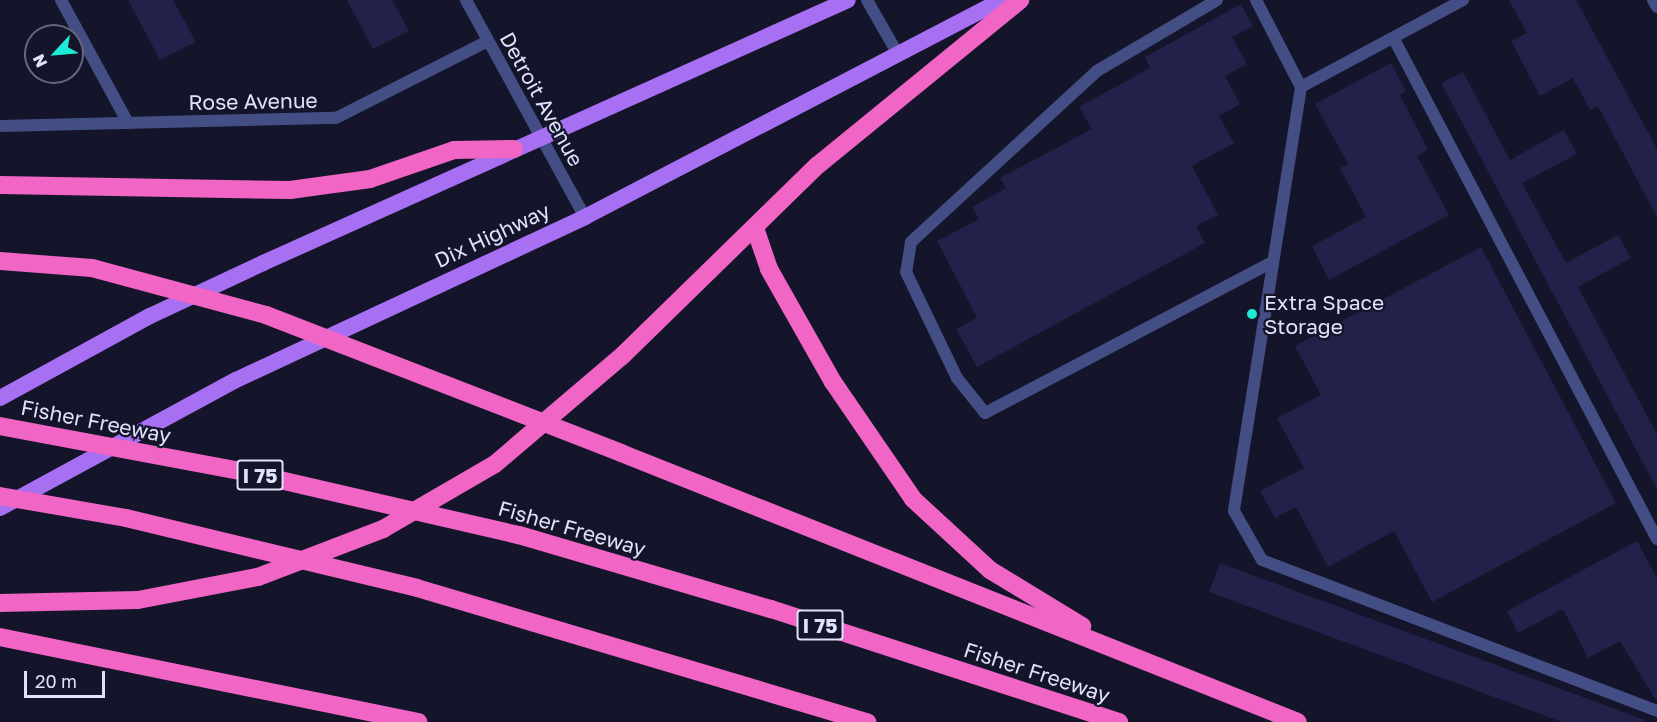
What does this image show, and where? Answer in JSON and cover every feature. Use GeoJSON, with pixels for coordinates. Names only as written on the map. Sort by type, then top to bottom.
{"type":"FeatureCollection","features":[{"type":"Feature","properties":{"kind":"highway"},"geometry":{"type":"LineString","coordinates":[[0,603],[93,604],[182,593],[258,577],[383,529],[495,464],[623,355],[818,165],[1020,0]]}},
{"type":"Feature","properties":{"kind":"highway"},"geometry":{"type":"LineString","coordinates":[[0,185],[290,190],[370,179],[454,150],[514,149]]}},
{"type":"Feature","properties":{"kind":"highway"},"geometry":{"type":"LineString","coordinates":[[755,228],[769,269],[833,382],[913,498],[990,570],[1120,649]]}},
{"type":"Feature","properties":{"kind":"highway"},"geometry":{"type":"LineString","coordinates":[[0,261],[92,268],[266,315],[621,453],[874,557],[1120,649],[1298,722]]}},
{"type":"Feature","properties":{"kind":"highway","name":"Fisher Freeway"},"geometry":{"type":"LineString","coordinates":[[0,426],[241,471],[519,535],[771,609],[1119,722]]}},
{"type":"Feature","properties":{"kind":"highway"},"geometry":{"type":"LineString","coordinates":[[0,496],[126,518],[417,588],[867,722]]}},
{"type":"Feature","properties":{"kind":"highway"},"geometry":{"type":"LineString","coordinates":[[0,637],[418,722]]}},
{"type":"Feature","properties":{"kind":"main road"},"geometry":{"type":"LineString","coordinates":[[0,398],[150,316],[514,149],[848,0]]}},
{"type":"Feature","properties":{"kind":"main road","name":"Dix Highway"},"geometry":{"type":"LineString","coordinates":[[0,508],[236,380],[585,217],[899,56],[1001,0]]}},
{"type":"Feature","properties":{"kind":"street"},"geometry":{"type":"LineString","coordinates":[[61,0],[128,123]]}},
{"type":"Feature","properties":{"kind":"street","name":"Detroit Avenue"},"geometry":{"type":"LineString","coordinates":[[466,0],[585,217]]}},
{"type":"Feature","properties":{"kind":"street"},"geometry":{"type":"LineString","coordinates":[[867,0],[899,56]]}},
{"type":"Feature","properties":{"kind":"street"},"geometry":{"type":"LineString","coordinates":[[1217,0],[1097,71],[911,242],[906,272],[957,378],[986,413],[1273,262]]}},
{"type":"Feature","properties":{"kind":"street"},"geometry":{"type":"LineString","coordinates":[[1256,0],[1301,87],[1234,511],[1262,560],[1657,711]]}},
{"type":"Feature","properties":{"kind":"street"},"geometry":{"type":"LineString","coordinates":[[1301,87],[1463,0]]}},
{"type":"Feature","properties":{"kind":"street"},"geometry":{"type":"LineString","coordinates":[[1653,0],[1657,7]]}},
{"type":"Feature","properties":{"kind":"street"},"geometry":{"type":"LineString","coordinates":[[1394,39],[1657,539]]}},
{"type":"Feature","properties":{"kind":"street","name":"Rose Avenue"},"geometry":{"type":"LineString","coordinates":[[0,126],[336,118],[488,40]]}},
{"type":"Feature","properties":{"kind":"building"},"geometry":{"type":"Polygon","coordinates":[[[128,0],[173,0],[196,42],[160,60],[128,0]]]}},
{"type":"Feature","properties":{"kind":"building"},"geometry":{"type":"Polygon","coordinates":[[[347,0],[392,0],[409,31],[373,49],[347,0]]]}},
{"type":"Feature","properties":{"kind":"building"},"geometry":{"type":"Polygon","coordinates":[[[1509,0],[1576,0],[1657,149],[1657,217],[1598,106],[1590,110],[1573,78],[1540,96],[1511,41],[1527,33],[1509,0]]]}},
{"type":"Feature","properties":{"kind":"building"},"geometry":{"type":"Polygon","coordinates":[[[1241,4],[1253,26],[1232,37],[1247,64],[1225,76],[1240,104],[1219,116],[1234,143],[1192,166],[1218,215],[1196,226],[1205,243],[977,367],[956,329],[977,318],[937,241],[979,219],[972,207],[1006,188],[1000,178],[1092,129],[1079,107],[1150,68],[1145,57],[1241,4]]]}},
{"type":"Feature","properties":{"kind":"building"},"geometry":{"type":"Polygon","coordinates":[[[1391,63],[1406,92],[1400,95],[1428,150],[1417,156],[1449,215],[1329,280],[1312,246],[1366,217],[1340,168],[1348,164],[1315,104],[1391,63]]]}},
{"type":"Feature","properties":{"kind":"building"},"geometry":{"type":"Polygon","coordinates":[[[1463,72],[1510,160],[1564,130],[1577,154],[1522,183],[1566,263],[1618,235],[1631,258],[1578,287],[1657,434],[1657,489],[1441,83],[1463,72]]]}},
{"type":"Feature","properties":{"kind":"building"},"geometry":{"type":"Polygon","coordinates":[[[1481,247],[1616,503],[1432,602],[1394,531],[1328,567],[1296,507],[1275,518],[1260,491],[1304,468],[1277,418],[1321,395],[1295,346],[1481,247]]]}},
{"type":"Feature","properties":{"kind":"building"},"geometry":{"type":"Polygon","coordinates":[[[1637,541],[1657,578],[1657,702],[1620,641],[1588,658],[1563,609],[1518,633],[1507,611],[1637,541]]]}},
{"type":"Feature","properties":{"kind":"building"},"geometry":{"type":"Polygon","coordinates":[[[1220,563],[1645,720],[1644,722],[1562,722],[1209,592],[1220,563]]]}},
{"type":"Feature","properties":{"kind":"place","name":"Extra Space Storage"},"geometry":{"type":"Point","coordinates":[1252,314]}}]}
